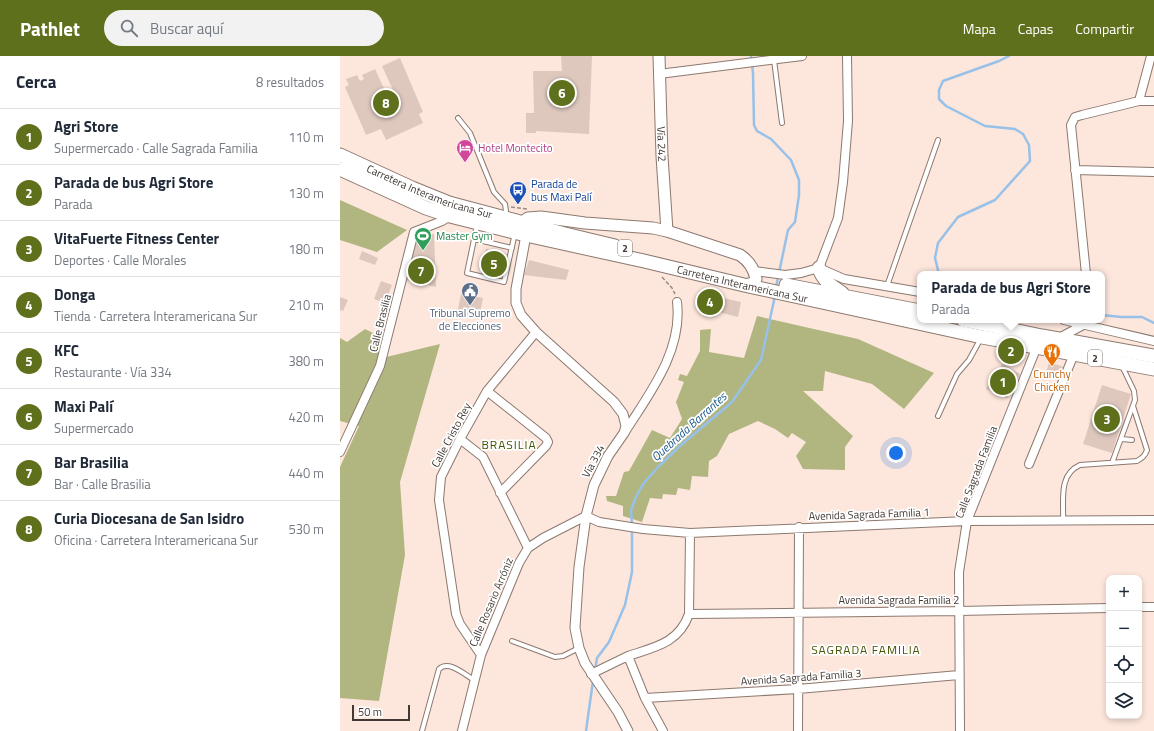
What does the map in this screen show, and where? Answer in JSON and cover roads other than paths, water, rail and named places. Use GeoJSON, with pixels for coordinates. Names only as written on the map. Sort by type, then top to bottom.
{"type":"FeatureCollection","features":[{"type":"Feature","properties":{"kind":"highway","name":"Carretera Interamericana Sur"},"geometry":{"type":"LineString","coordinates":[[340,155],[412,188],[515,226],[644,261],[751,278],[917,310]]}},
{"type":"Feature","properties":{"kind":"highway","name":"Carretera Interamericana Sur"},"geometry":{"type":"LineString","coordinates":[[340,169],[426,208],[450,216],[477,223],[515,226],[544,233],[565,234],[751,278],[917,320]]}},
{"type":"Feature","properties":{"kind":"highway"},"geometry":{"type":"LineString","coordinates":[[426,208],[494,219],[515,226]]}},
{"type":"Feature","properties":{"kind":"highway"},"geometry":{"type":"LineString","coordinates":[[819,268],[822,276],[830,285],[847,296]]}},
{"type":"Feature","properties":{"kind":"highway","name":"Carretera Interamericana Sur"},"geometry":{"type":"LineString","coordinates":[[930,323],[982,336],[1039,342],[1058,339],[1154,356]]}},
{"type":"Feature","properties":{"kind":"highway","name":"Carretera Interamericana Sur"},"geometry":{"type":"LineString","coordinates":[[973,323],[1074,354],[1154,369]]}},
{"type":"Feature","properties":{"kind":"main road","name":"Vía 242"},"geometry":{"type":"LineString","coordinates":[[659,56],[666,231]]}},
{"type":"Feature","properties":{"kind":"main road"},"geometry":{"type":"LineString","coordinates":[[515,226],[528,218],[541,217],[585,223],[653,228],[740,255],[747,260],[751,278]]}},
{"type":"Feature","properties":{"kind":"street"},"geometry":{"type":"LineString","coordinates":[[659,74],[802,56]]}},
{"type":"Feature","properties":{"kind":"street"},"geometry":{"type":"LineString","coordinates":[[819,268],[838,218],[843,182],[848,121],[847,56]]}},
{"type":"Feature","properties":{"kind":"street"},"geometry":{"type":"LineString","coordinates":[[1139,101],[1151,56]]}},
{"type":"Feature","properties":{"kind":"street"},"geometry":{"type":"LineString","coordinates":[[1086,271],[1071,125],[1075,118],[1139,101],[1154,101]]}},
{"type":"Feature","properties":{"kind":"street"},"geometry":{"type":"LineString","coordinates":[[1075,170],[1154,172]]}},
{"type":"Feature","properties":{"kind":"street","name":"Calle Brasilia"},"geometry":{"type":"LineString","coordinates":[[340,452],[380,366],[414,232],[442,221],[450,216]]}},
{"type":"Feature","properties":{"kind":"street"},"geometry":{"type":"LineString","coordinates":[[515,226],[518,277],[516,303],[521,315],[536,332],[614,402],[625,420],[624,433]]}},
{"type":"Feature","properties":{"kind":"street"},"geometry":{"type":"LineString","coordinates":[[751,278],[801,273],[819,268],[844,279],[917,291]]}},
{"type":"Feature","properties":{"kind":"street"},"geometry":{"type":"LineString","coordinates":[[624,433],[661,376],[670,353],[676,329],[678,312],[677,302]]}},
{"type":"Feature","properties":{"kind":"street"},"geometry":{"type":"LineString","coordinates":[[1058,339],[1085,323]]}},
{"type":"Feature","properties":{"kind":"street"},"geometry":{"type":"LineString","coordinates":[[1091,323],[1154,341]]}},
{"type":"Feature","properties":{"kind":"street","name":"Calle Cristo Rey"},"geometry":{"type":"LineString","coordinates":[[481,655],[460,624],[456,614],[439,500],[441,477],[487,391],[536,332]]}},
{"type":"Feature","properties":{"kind":"street","name":"Calle Sagrada Familia"},"geometry":{"type":"LineString","coordinates":[[960,731],[959,572],[967,521],[1039,342]]}},
{"type":"Feature","properties":{"kind":"street"},"geometry":{"type":"LineString","coordinates":[[1029,464],[1074,354]]}},
{"type":"Feature","properties":{"kind":"street"},"geometry":{"type":"LineString","coordinates":[[487,391],[546,438],[548,442],[546,446],[500,493]]}},
{"type":"Feature","properties":{"kind":"street","name":"Vía 334"},"geometry":{"type":"LineString","coordinates":[[624,433],[601,468],[594,485],[586,516],[579,567],[576,628],[579,648],[591,674],[618,712],[628,731]]}},
{"type":"Feature","properties":{"kind":"street"},"geometry":{"type":"LineString","coordinates":[[460,439],[483,457],[528,548]]}},
{"type":"Feature","properties":{"kind":"street","name":"Avenida Sagrada Familia 1"},"geometry":{"type":"LineString","coordinates":[[586,516],[600,522],[614,525],[643,529],[690,532],[967,521],[1154,520]]}},
{"type":"Feature","properties":{"kind":"street","name":"Calle Rosario Arróniz"},"geometry":{"type":"LineString","coordinates":[[462,731],[481,655],[519,563],[528,548],[543,538],[586,516]]}},
{"type":"Feature","properties":{"kind":"street"},"geometry":{"type":"LineString","coordinates":[[798,731],[799,527]]}},
{"type":"Feature","properties":{"kind":"street"},"geometry":{"type":"LineString","coordinates":[[591,674],[628,656],[660,645],[672,639],[686,624],[689,614],[690,532]]}},
{"type":"Feature","properties":{"kind":"street"},"geometry":{"type":"LineString","coordinates":[[1142,607],[1154,607]]}},
{"type":"Feature","properties":{"kind":"street","name":"Avenida Sagrada Familia 2"},"geometry":{"type":"LineString","coordinates":[[689,614],[1106,608]]}},
{"type":"Feature","properties":{"kind":"street"},"geometry":{"type":"LineString","coordinates":[[628,656],[645,698],[663,731]]}},
{"type":"Feature","properties":{"kind":"street","name":"Avenida Sagrada Familia 3"},"geometry":{"type":"LineString","coordinates":[[645,698],[798,689],[959,676]]}},
{"type":"Feature","properties":{"kind":"lane"},"geometry":{"type":"LineString","coordinates":[[774,60],[782,123]]}},
{"type":"Feature","properties":{"kind":"lane"},"geometry":{"type":"LineString","coordinates":[[458,118],[470,133],[494,192],[505,204],[506,211],[515,226],[512,248],[504,282],[467,273],[477,223]]}},
{"type":"Feature","properties":{"kind":"lane"},"geometry":{"type":"LineString","coordinates":[[887,286],[938,140]]}},
{"type":"Feature","properties":{"kind":"lane"},"geometry":{"type":"LineString","coordinates":[[474,239],[512,248]]}},
{"type":"Feature","properties":{"kind":"lane"},"geometry":{"type":"LineString","coordinates":[[938,416],[957,374],[969,360],[982,336]]}},
{"type":"Feature","properties":{"kind":"lane"},"geometry":{"type":"LineString","coordinates":[[1112,463],[1122,440],[1135,400],[1134,391],[1120,362]]}},
{"type":"Feature","properties":{"kind":"lane"},"geometry":{"type":"LineString","coordinates":[[1063,520],[1064,481],[1074,468],[1080,465],[1137,461],[1146,454],[1147,450],[1133,406]]}},
{"type":"Feature","properties":{"kind":"lane"},"geometry":{"type":"LineString","coordinates":[[1122,440],[1132,440]]}},
{"type":"Feature","properties":{"kind":"lane"},"geometry":{"type":"LineString","coordinates":[[512,641],[555,657],[563,656],[579,648]]}},
{"type":"Feature","properties":{"kind":"lane"},"geometry":{"type":"LineString","coordinates":[[422,731],[439,669],[446,665],[450,666],[474,680]]}},
{"type":"Feature","properties":{"kind":"waterway","name":"Quebrada Barrantes"},"geometry":{"type":"LineString","coordinates":[[751,56],[753,73],[754,125],[757,131],[771,139],[791,160],[799,180],[799,195],[795,222],[788,230],[776,287]]}},
{"type":"Feature","properties":{"kind":"waterway"},"geometry":{"type":"LineString","coordinates":[[938,271],[935,258],[938,243],[958,217],[995,200],[1030,161],[1029,145],[1023,134],[1015,129],[985,126],[946,106],[939,99],[939,90],[943,81],[1009,56]]}},
{"type":"Feature","properties":{"kind":"waterway","name":"Quebrada Barrantes"},"geometry":{"type":"LineString","coordinates":[[632,525],[631,510],[643,484],[681,445],[732,402],[761,360],[775,296]]}},
{"type":"Feature","properties":{"kind":"waterway"},"geometry":{"type":"LineString","coordinates":[[1105,315],[1142,317],[1154,323]]}},
{"type":"Feature","properties":{"kind":"waterway","name":"Quebrada Barrantes"},"geometry":{"type":"LineString","coordinates":[[595,670],[597,658],[609,642],[625,605],[632,572],[632,530]]}},
{"type":"Feature","properties":{"kind":"waterway","name":"Quebrada Barrantes"},"geometry":{"type":"LineString","coordinates":[[586,731],[593,681]]}},
{"type":"Feature","properties":{"kind":"place","name":"Maxi Palí"},"geometry":{"type":"Point","coordinates":[562,93]}},
{"type":"Feature","properties":{"kind":"place","name":"Curia Diocesana de San Isidro"},"geometry":{"type":"Point","coordinates":[386,103]}},
{"type":"Feature","properties":{"kind":"place","name":"Hotel Montecito"},"geometry":{"type":"Point","coordinates":[465,163]}},
{"type":"Feature","properties":{"kind":"place","name":"Parada de bus Maxi Palí"},"geometry":{"type":"Point","coordinates":[518,205]}},
{"type":"Feature","properties":{"kind":"place","name":"Master Gym"},"geometry":{"type":"Point","coordinates":[423,251]}},
{"type":"Feature","properties":{"kind":"place","name":"KFC"},"geometry":{"type":"Point","coordinates":[494,264]}},
{"type":"Feature","properties":{"kind":"place","name":"Bar Brasilia"},"geometry":{"type":"Point","coordinates":[421,271]}},
{"type":"Feature","properties":{"kind":"place","name":"Donga"},"geometry":{"type":"Point","coordinates":[710,302]}},
{"type":"Feature","properties":{"kind":"place","name":"Tribunal Supremo de Elecciones"},"geometry":{"type":"Point","coordinates":[470,306]}},
{"type":"Feature","properties":{"kind":"place","name":"Parada de bus Agri Store"},"geometry":{"type":"Point","coordinates":[1011,351]}},
{"type":"Feature","properties":{"kind":"place","name":"Crunchy Chicken"},"geometry":{"type":"Point","coordinates":[1052,367]}},
{"type":"Feature","properties":{"kind":"place","name":"Agri Store"},"geometry":{"type":"Point","coordinates":[1003,382]}},
{"type":"Feature","properties":{"kind":"place","name":"VitaFuerte Fitness Center"},"geometry":{"type":"Point","coordinates":[1107,419]}},
{"type":"Feature","properties":{"kind":"district","name":"BRASILIA"},"geometry":{"type":"Point","coordinates":[509,445]}},
{"type":"Feature","properties":{"kind":"district","name":"SAGRADA FAMILIA"},"geometry":{"type":"Point","coordinates":[866,650]}}]}
